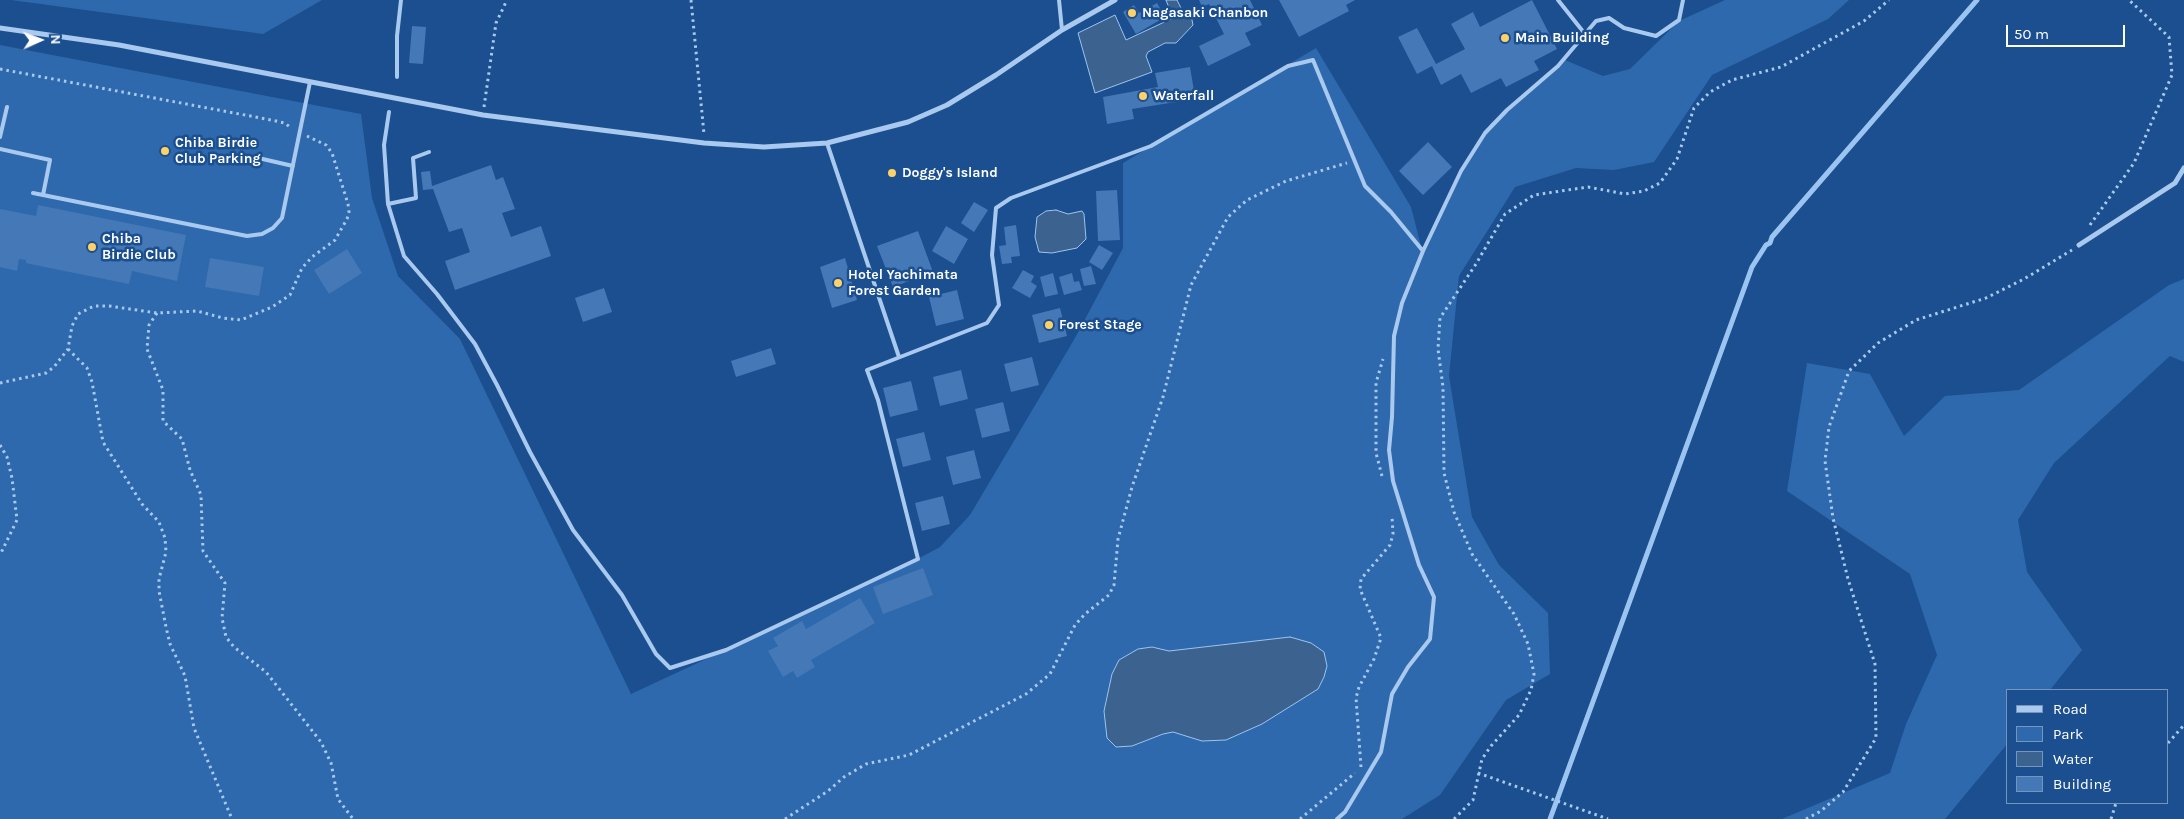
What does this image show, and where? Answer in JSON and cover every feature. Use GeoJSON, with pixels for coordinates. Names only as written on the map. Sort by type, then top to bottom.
{"type":"FeatureCollection","features":[{"type":"Feature","properties":{"kind":"street"},"geometry":{"type":"LineString","coordinates":[[0,28],[119,45],[483,115],[704,143],[764,147],[827,143],[908,122],[947,106],[1062,30],[1115,0]]}},
{"type":"Feature","properties":{"kind":"street"},"geometry":{"type":"LineString","coordinates":[[2079,246],[2175,183],[2184,168]]}},
{"type":"Feature","properties":{"kind":"lane"},"geometry":{"type":"LineString","coordinates":[[397,77],[397,36],[401,0]]}},
{"type":"Feature","properties":{"kind":"lane"},"geometry":{"type":"LineString","coordinates":[[1059,0],[1062,30]]}},
{"type":"Feature","properties":{"kind":"lane"},"geometry":{"type":"LineString","coordinates":[[1558,0],[1585,34]]}},
{"type":"Feature","properties":{"kind":"lane"},"geometry":{"type":"LineString","coordinates":[[1337,819],[1345,812],[1381,752],[1392,694],[1408,667],[1430,639],[1434,597],[1419,565],[1393,481],[1389,450],[1394,336],[1402,303],[1423,251],[1461,171],[1485,133],[1507,110],[1558,66],[1596,21],[1609,18],[1624,28],[1656,36],[1679,20],[1683,0]]}},
{"type":"Feature","properties":{"kind":"lane"},"geometry":{"type":"LineString","coordinates":[[389,112],[384,145],[388,204],[404,256],[438,294],[475,344],[498,385],[530,452],[573,530],[622,595],[656,654],[670,668],[726,650],[918,559],[878,400],[867,370],[987,323],[999,305],[992,255],[996,208],[1011,198],[1151,146],[1288,66],[1313,60],[1366,186],[1391,212],[1423,251]]}},
{"type":"Feature","properties":{"kind":"lane"},"geometry":{"type":"LineString","coordinates":[[33,193],[247,236],[262,234],[274,228],[282,218],[310,82]]}},
{"type":"Feature","properties":{"kind":"lane"},"geometry":{"type":"LineString","coordinates":[[0,137],[7,107]]}},
{"type":"Feature","properties":{"kind":"lane"},"geometry":{"type":"LineString","coordinates":[[827,143],[899,357]]}},
{"type":"Feature","properties":{"kind":"lane"},"geometry":{"type":"LineString","coordinates":[[0,149],[50,160],[43,195]]}},
{"type":"Feature","properties":{"kind":"lane"},"geometry":{"type":"LineString","coordinates":[[388,204],[416,198],[413,158],[429,152]]}},
{"type":"Feature","properties":{"kind":"lane"},"geometry":{"type":"LineString","coordinates":[[254,158],[293,166]]}},
{"type":"Feature","properties":{"kind":"path"},"geometry":{"type":"LineString","coordinates":[[483,115],[496,23],[507,0]]}},
{"type":"Feature","properties":{"kind":"path"},"geometry":{"type":"LineString","coordinates":[[691,0],[704,143]]}},
{"type":"Feature","properties":{"kind":"path"},"geometry":{"type":"LineString","coordinates":[[1454,819],[1473,800],[1482,759],[1491,746],[1520,715],[1531,690],[1534,674],[1528,644],[1514,614],[1472,554],[1454,512],[1444,473],[1443,387],[1438,349],[1440,318],[1476,264],[1505,214],[1534,195],[1588,187],[1625,194],[1644,191],[1660,183],[1677,159],[1694,108],[1710,92],[1732,80],[1781,67],[1864,21],[1889,0]]}},
{"type":"Feature","properties":{"kind":"path"},"geometry":{"type":"LineString","coordinates":[[1806,819],[1821,811],[1843,792],[1876,738],[1875,664],[1848,579],[1833,518],[1824,461],[1829,426],[1849,371],[1878,343],[1916,320],[1986,298],[2024,279],[2079,246],[2092,222],[2134,163],[2172,75],[2169,37],[2129,0]]}},
{"type":"Feature","properties":{"kind":"path"},"geometry":{"type":"LineString","coordinates":[[0,68],[285,123],[299,134],[326,145],[332,153],[349,212],[335,240],[312,257],[302,268],[290,295],[252,317],[241,320],[223,318],[197,310],[157,313],[109,306],[94,306],[78,314],[72,326],[68,349],[58,364],[46,373],[0,383]]}},
{"type":"Feature","properties":{"kind":"path"},"geometry":{"type":"LineString","coordinates":[[784,819],[866,764],[909,755],[1026,694],[1050,674],[1075,626],[1085,614],[1109,594],[1114,586],[1118,539],[1132,487],[1163,397],[1191,285],[1228,217],[1247,200],[1286,181],[1355,160]]}},
{"type":"Feature","properties":{"kind":"path"},"geometry":{"type":"LineString","coordinates":[[157,313],[149,325],[147,349],[163,390],[164,421],[182,439],[190,470],[201,496],[203,551],[225,583],[222,618],[224,631],[234,647],[266,672],[320,742],[331,763],[338,799],[353,819]]}},
{"type":"Feature","properties":{"kind":"path"},"geometry":{"type":"LineString","coordinates":[[68,349],[86,368],[92,382],[103,442],[142,504],[159,522],[165,538],[166,552],[158,591],[170,644],[185,676],[194,728],[232,819]]}},
{"type":"Feature","properties":{"kind":"path"},"geometry":{"type":"LineString","coordinates":[[1382,477],[1376,453],[1376,383],[1384,357]]}},
{"type":"Feature","properties":{"kind":"path"},"geometry":{"type":"LineString","coordinates":[[0,445],[7,457],[12,478],[16,520],[0,555]]}},
{"type":"Feature","properties":{"kind":"path"},"geometry":{"type":"LineString","coordinates":[[1300,819],[1351,778],[1361,766],[1356,698],[1359,686],[1374,659],[1381,638],[1360,589],[1361,579],[1390,545],[1394,523],[1392,514]]}},
{"type":"Feature","properties":{"kind":"path"},"geometry":{"type":"LineString","coordinates":[[2169,742],[2184,725]]}},
{"type":"Feature","properties":{"kind":"path"},"geometry":{"type":"LineString","coordinates":[[1478,772],[1608,819]]}},
{"type":"Feature","properties":{"kind":"path"},"geometry":{"type":"LineString","coordinates":[[2111,819],[2116,804]]}},
{"type":"Feature","properties":{"kind":"green space"},"geometry":{"type":"Polygon","coordinates":[[[11,0],[322,0],[263,34],[11,0]]]}},
{"type":"Feature","properties":{"kind":"green space","name":"Chiba Birdie Club"},"geometry":{"type":"Polygon","coordinates":[[[1725,0],[1849,0],[1828,19],[1712,75],[1654,162],[1614,170],[1576,168],[1515,187],[1459,276],[1449,376],[1472,517],[1499,565],[1548,613],[1550,674],[1506,700],[1440,795],[1402,819],[0,819],[0,45],[361,114],[372,198],[398,276],[460,339],[631,694],[897,570],[940,547],[970,515],[1075,338],[1123,248],[1123,163],[1316,48],[1411,207],[1422,250],[1454,183],[1491,123],[1565,60],[1603,76],[1630,69],[1679,21],[1725,0]]]}},
{"type":"Feature","properties":{"kind":"green space"},"geometry":{"type":"Polygon","coordinates":[[[2184,279],[2184,362],[2170,356],[2054,463],[2018,520],[2027,572],[2082,650],[2051,689],[2006,689],[2006,745],[1945,819],[1782,819],[1890,773],[1906,724],[1937,655],[1910,574],[1787,491],[1807,363],[1870,374],[1904,436],[1945,396],[2019,390],[2169,285],[2184,279]]]}},
{"type":"Feature","properties":{"kind":"water"},"geometry":{"type":"Polygon","coordinates":[[[1166,0],[1177,0],[1182,10],[1191,15],[1193,25],[1176,43],[1165,43],[1148,52],[1146,56],[1152,72],[1095,93],[1078,33],[1115,15],[1126,40],[1173,18],[1166,0]]]}},
{"type":"Feature","properties":{"kind":"water"},"geometry":{"type":"Polygon","coordinates":[[[1056,210],[1068,214],[1082,211],[1084,214],[1086,239],[1077,248],[1052,253],[1039,252],[1035,237],[1037,217],[1046,211],[1056,210]]]}},
{"type":"Feature","properties":{"kind":"water"},"geometry":{"type":"Polygon","coordinates":[[[1290,637],[1311,643],[1324,652],[1327,666],[1324,677],[1318,689],[1262,724],[1226,740],[1202,741],[1173,732],[1132,746],[1116,747],[1107,738],[1104,711],[1112,674],[1119,660],[1138,649],[1152,647],[1169,651],[1290,637]]]}},
{"type":"Feature","properties":{"kind":"building"},"geometry":{"type":"Polygon","coordinates":[[[1199,0],[1250,0],[1262,25],[1245,33],[1251,45],[1208,66],[1199,46],[1224,34],[1209,4],[1202,7],[1199,0]]]}},
{"type":"Feature","properties":{"kind":"building"},"geometry":{"type":"Polygon","coordinates":[[[1279,0],[1355,0],[1346,5],[1349,11],[1299,37],[1279,0]]]}},
{"type":"Feature","properties":{"kind":"building","name":"Main Building"},"geometry":{"type":"Polygon","coordinates":[[[1532,0],[1557,49],[1534,61],[1539,70],[1506,87],[1501,78],[1471,93],[1461,74],[1441,85],[1432,66],[1417,74],[1398,37],[1417,28],[1436,64],[1465,49],[1451,24],[1473,12],[1480,27],[1532,0]]]}},
{"type":"Feature","properties":{"kind":"building"},"geometry":{"type":"Polygon","coordinates":[[[1157,3],[1165,17],[1136,34],[1123,12],[1134,5],[1139,13],[1157,3]]]}},
{"type":"Feature","properties":{"kind":"building"},"geometry":{"type":"Polygon","coordinates":[[[412,26],[426,27],[423,64],[409,63],[412,26]]]}},
{"type":"Feature","properties":{"kind":"building","name":"Waterfall"},"geometry":{"type":"Polygon","coordinates":[[[1190,67],[1194,91],[1175,94],[1176,102],[1132,109],[1134,119],[1107,124],[1103,97],[1158,87],[1155,73],[1190,67]]]}},
{"type":"Feature","properties":{"kind":"building"},"geometry":{"type":"Polygon","coordinates":[[[1428,142],[1452,167],[1423,195],[1399,171],[1428,142]]]}},
{"type":"Feature","properties":{"kind":"building"},"geometry":{"type":"Polygon","coordinates":[[[491,165],[496,180],[503,177],[515,209],[502,213],[511,237],[541,226],[551,256],[455,290],[445,261],[470,252],[462,228],[449,232],[433,189],[423,190],[421,172],[430,171],[432,186],[491,165]]]}},
{"type":"Feature","properties":{"kind":"building"},"geometry":{"type":"Polygon","coordinates":[[[1117,190],[1120,240],[1098,241],[1096,191],[1117,190]]]}},
{"type":"Feature","properties":{"kind":"building"},"geometry":{"type":"Polygon","coordinates":[[[974,202],[988,210],[974,232],[961,223],[974,202]]]}},
{"type":"Feature","properties":{"kind":"building","name":"Chiba Birdie Club"},"geometry":{"type":"Polygon","coordinates":[[[38,205],[186,235],[177,281],[132,271],[129,284],[30,264],[26,263],[26,260],[19,259],[17,271],[0,267],[0,209],[36,216],[38,205]]]}},
{"type":"Feature","properties":{"kind":"building"},"geometry":{"type":"Polygon","coordinates":[[[1016,225],[1020,256],[1011,257],[1012,263],[1002,264],[999,246],[1006,245],[1004,227],[1016,225]]]}},
{"type":"Feature","properties":{"kind":"building"},"geometry":{"type":"Polygon","coordinates":[[[946,226],[968,239],[954,264],[932,251],[946,226]]]}},
{"type":"Feature","properties":{"kind":"building"},"geometry":{"type":"Polygon","coordinates":[[[918,231],[933,272],[893,287],[877,246],[918,231]]]}},
{"type":"Feature","properties":{"kind":"building"},"geometry":{"type":"Polygon","coordinates":[[[1099,245],[1113,253],[1102,270],[1089,262],[1099,245]]]}},
{"type":"Feature","properties":{"kind":"building"},"geometry":{"type":"Polygon","coordinates":[[[347,249],[362,273],[329,294],[314,270],[347,249]]]}},
{"type":"Feature","properties":{"kind":"building"},"geometry":{"type":"Polygon","coordinates":[[[210,258],[264,267],[259,296],[205,287],[210,258]]]}},
{"type":"Feature","properties":{"kind":"building"},"geometry":{"type":"Polygon","coordinates":[[[845,258],[857,300],[832,308],[820,267],[845,258]]]}},
{"type":"Feature","properties":{"kind":"building"},"geometry":{"type":"Polygon","coordinates":[[[1091,266],[1096,284],[1084,286],[1080,269],[1091,266]]]}},
{"type":"Feature","properties":{"kind":"building"},"geometry":{"type":"Polygon","coordinates":[[[1023,270],[1034,276],[1031,282],[1037,286],[1030,298],[1012,288],[1023,270]]]}},
{"type":"Feature","properties":{"kind":"building"},"geometry":{"type":"Polygon","coordinates":[[[1053,273],[1058,294],[1045,297],[1040,277],[1053,273]]]}},
{"type":"Feature","properties":{"kind":"building"},"geometry":{"type":"Polygon","coordinates":[[[1072,273],[1074,282],[1079,281],[1082,290],[1064,295],[1059,277],[1072,273]]]}},
{"type":"Feature","properties":{"kind":"building"},"geometry":{"type":"Polygon","coordinates":[[[604,288],[612,312],[583,322],[575,298],[604,288]]]}},
{"type":"Feature","properties":{"kind":"building"},"geometry":{"type":"Polygon","coordinates":[[[957,290],[964,319],[936,326],[929,297],[957,290]]]}},
{"type":"Feature","properties":{"kind":"building","name":"Forest Stage"},"geometry":{"type":"Polygon","coordinates":[[[1060,308],[1067,336],[1039,343],[1032,315],[1060,308]]]}},
{"type":"Feature","properties":{"kind":"building"},"geometry":{"type":"Polygon","coordinates":[[[771,348],[776,364],[736,377],[731,361],[771,348]]]}},
{"type":"Feature","properties":{"kind":"building","name":"Forest Stage"},"geometry":{"type":"Polygon","coordinates":[[[1032,357],[1039,385],[1011,392],[1004,364],[1032,357]]]}},
{"type":"Feature","properties":{"kind":"building"},"geometry":{"type":"Polygon","coordinates":[[[961,370],[968,399],[940,406],[933,377],[961,370]]]}},
{"type":"Feature","properties":{"kind":"building"},"geometry":{"type":"Polygon","coordinates":[[[911,381],[918,410],[890,417],[883,388],[911,381]]]}},
{"type":"Feature","properties":{"kind":"building"},"geometry":{"type":"Polygon","coordinates":[[[1003,402],[1010,431],[982,438],[975,409],[1003,402]]]}},
{"type":"Feature","properties":{"kind":"building"},"geometry":{"type":"Polygon","coordinates":[[[924,432],[931,460],[903,467],[896,439],[924,432]]]}},
{"type":"Feature","properties":{"kind":"building"},"geometry":{"type":"Polygon","coordinates":[[[974,450],[981,478],[953,485],[946,457],[974,450]]]}},
{"type":"Feature","properties":{"kind":"building"},"geometry":{"type":"Polygon","coordinates":[[[943,496],[950,524],[922,531],[915,503],[943,496]]]}},
{"type":"Feature","properties":{"kind":"building"},"geometry":{"type":"Polygon","coordinates":[[[923,568],[933,595],[883,614],[873,587],[923,568]]]}},
{"type":"Feature","properties":{"kind":"building"},"geometry":{"type":"Polygon","coordinates":[[[860,598],[875,623],[811,660],[815,667],[797,678],[793,671],[783,677],[768,651],[778,646],[773,638],[802,621],[806,629],[860,598]]]}},
{"type":"Feature","properties":{"kind":"waterway"},"geometry":{"type":"LineString","coordinates":[[1550,819],[1752,267],[1766,245],[1770,243],[1772,237],[1977,0]]}},
{"type":"Feature","properties":{"kind":"place","name":"Nagasaki Chanbon"},"geometry":{"type":"Point","coordinates":[1132,13]}},
{"type":"Feature","properties":{"kind":"place","name":"Main Building"},"geometry":{"type":"Point","coordinates":[1505,38]}},
{"type":"Feature","properties":{"kind":"place","name":"Waterfall"},"geometry":{"type":"Point","coordinates":[1143,96]}},
{"type":"Feature","properties":{"kind":"place","name":"Chiba Birdie Club Parking"},"geometry":{"type":"Point","coordinates":[165,151]}},
{"type":"Feature","properties":{"kind":"place","name":"Doggy's Island"},"geometry":{"type":"Point","coordinates":[892,173]}},
{"type":"Feature","properties":{"kind":"place","name":"Chiba Birdie Club"},"geometry":{"type":"Point","coordinates":[92,247]}},
{"type":"Feature","properties":{"kind":"place","name":"Hotel Yachimata Forest Garden"},"geometry":{"type":"Point","coordinates":[838,283]}},
{"type":"Feature","properties":{"kind":"place","name":"Forest Stage"},"geometry":{"type":"Point","coordinates":[1049,325]}}]}
